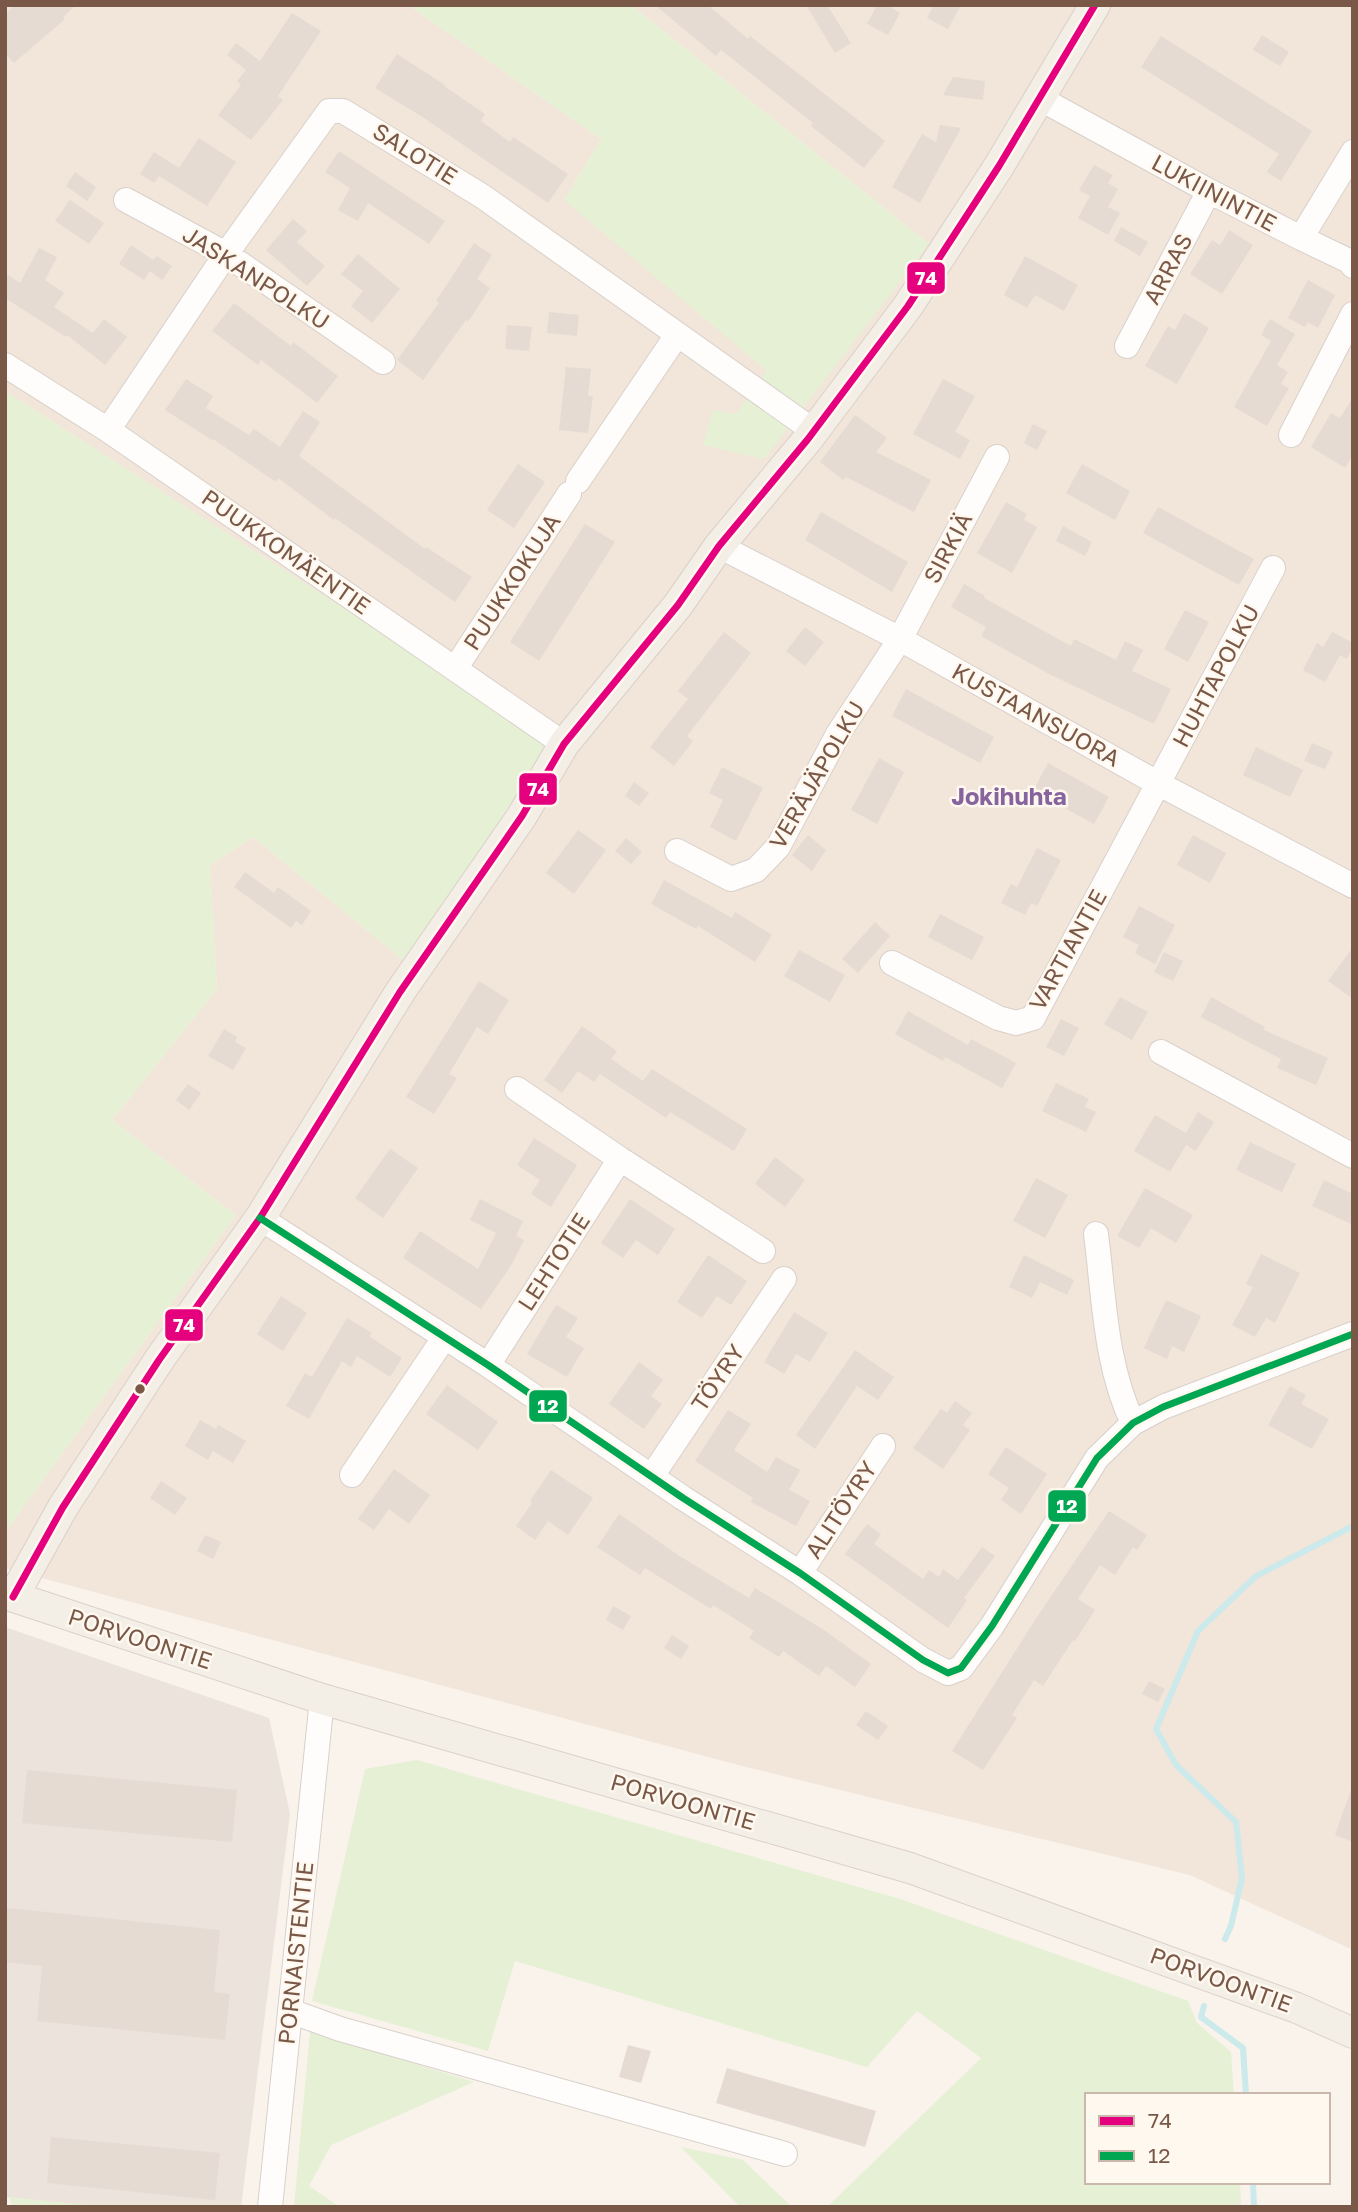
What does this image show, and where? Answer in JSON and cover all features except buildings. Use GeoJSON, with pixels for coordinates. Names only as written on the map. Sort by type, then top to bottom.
{"type":"FeatureCollection","features":[{"type":"Feature","properties":{"kind":"main road"},"geometry":{"type":"LineString","coordinates":[[9,1596],[63,1507],[159,1360],[260,1218],[400,992],[522,816],[564,744],[678,605],[719,546],[814,431],[908,306],[999,166],[1094,5]]}},
{"type":"Feature","properties":{"kind":"main road","name":"PORVOONTIE"},"geometry":{"type":"LineString","coordinates":[[9,1596],[323,1699],[910,1868],[1297,2008],[1353,2033]]}},
{"type":"Feature","properties":{"kind":"street","name":"LUKIININTIE"},"geometry":{"type":"LineString","coordinates":[[1040,98],[1301,238],[1353,152]]}},
{"type":"Feature","properties":{"kind":"street","name":"SALOTIE"},"geometry":{"type":"LineString","coordinates":[[108,429],[226,254],[329,111],[343,111],[482,197],[814,431]]}},
{"type":"Feature","properties":{"kind":"street","name":"ARRAS"},"geometry":{"type":"LineString","coordinates":[[1128,346],[1209,191]]}},
{"type":"Feature","properties":{"kind":"street","name":"JASKANPOLKU"},"geometry":{"type":"LineString","coordinates":[[125,200],[226,254],[383,362]]}},
{"type":"Feature","properties":{"kind":"street"},"geometry":{"type":"LineString","coordinates":[[1301,238],[1349,261],[1353,266]]}},
{"type":"Feature","properties":{"kind":"street"},"geometry":{"type":"LineString","coordinates":[[1290,435],[1353,314]]}},
{"type":"Feature","properties":{"kind":"street","name":"PUUKKOKUJA"},"geometry":{"type":"LineString","coordinates":[[456,669],[677,335]]}},
{"type":"Feature","properties":{"kind":"street","name":"PUUKKOMÄENTIE"},"geometry":{"type":"LineString","coordinates":[[5,365],[108,429],[564,744]]}},
{"type":"Feature","properties":{"kind":"street","name":"SIRKIÄ"},"geometry":{"type":"LineString","coordinates":[[900,639],[997,457]]}},
{"type":"Feature","properties":{"kind":"street","name":"KUSTAANSUORA"},"geometry":{"type":"LineString","coordinates":[[719,546],[900,639],[1159,784],[1353,886]]}},
{"type":"Feature","properties":{"kind":"street","name":"HUHTAPOLKU"},"geometry":{"type":"LineString","coordinates":[[1159,784],[1273,568]]}},
{"type":"Feature","properties":{"kind":"street","name":"VERÄJÄPOLKU"},"geometry":{"type":"LineString","coordinates":[[677,851],[731,878],[756,870],[778,847],[838,734],[900,639]]}},
{"type":"Feature","properties":{"kind":"street","name":"VARTIANTIE"},"geometry":{"type":"LineString","coordinates":[[892,963],[998,1018],[1016,1023],[1033,1018],[1159,784]]}},
{"type":"Feature","properties":{"kind":"street"},"geometry":{"type":"LineString","coordinates":[[1161,1052],[1353,1156]]}},
{"type":"Feature","properties":{"kind":"street"},"geometry":{"type":"LineString","coordinates":[[517,1089],[763,1251]]}},
{"type":"Feature","properties":{"kind":"street","name":"LEHTOTIE"},"geometry":{"type":"LineString","coordinates":[[488,1365],[620,1159]]}},
{"type":"Feature","properties":{"kind":"street"},"geometry":{"type":"LineString","coordinates":[[260,1218],[488,1365],[800,1573],[923,1660],[948,1673],[961,1668],[992,1626],[1097,1458],[1133,1423],[1163,1407],[1353,1334]]}},
{"type":"Feature","properties":{"kind":"street"},"geometry":{"type":"LineString","coordinates":[[1096,1234],[1114,1373],[1133,1423]]}},
{"type":"Feature","properties":{"kind":"street","name":"TÖYRY"},"geometry":{"type":"LineString","coordinates":[[652,1476],[785,1279]]}},
{"type":"Feature","properties":{"kind":"street"},"geometry":{"type":"LineString","coordinates":[[352,1475],[444,1338]]}},
{"type":"Feature","properties":{"kind":"street","name":"ALITÖYRY"},"geometry":{"type":"LineString","coordinates":[[800,1573],[883,1446]]}},
{"type":"Feature","properties":{"kind":"street","name":"PORNAISTENTIE"},"geometry":{"type":"LineString","coordinates":[[271,2207],[323,1699]]}},
{"type":"Feature","properties":{"kind":"street"},"geometry":{"type":"LineString","coordinates":[[290,2011],[341,2029],[785,2154]]}},
{"type":"Feature","properties":{"kind":"shaded area"},"geometry":{"type":"Polygon","coordinates":[[[5,5],[408,5],[601,139],[564,200],[929,244],[631,5],[1353,5],[1353,1950],[1190,1875],[742,1766],[5,1568],[5,1532],[236,1215],[112,1120],[217,989],[210,865],[253,837],[403,960],[553,743],[5,391],[5,5]]]}},
{"type":"Feature","properties":{"kind":"shaded area"},"geometry":{"type":"Polygon","coordinates":[[[5,1627],[269,1718],[290,1814],[241,2207],[104,2207],[5,2197],[5,1627]]]}},
{"type":"Feature","properties":{"kind":"green space"},"geometry":{"type":"Polygon","coordinates":[[[408,5],[631,5],[929,244],[764,459],[703,445],[713,410],[736,414],[767,371],[564,200],[601,139],[408,5]]]}},
{"type":"Feature","properties":{"kind":"green space"},"geometry":{"type":"Polygon","coordinates":[[[5,391],[554,743],[403,960],[253,837],[210,865],[217,989],[112,1120],[236,1215],[5,1532],[5,391]]]}},
{"type":"Feature","properties":{"kind":"green space"},"geometry":{"type":"Polygon","coordinates":[[[417,1760],[900,1899],[1188,2001],[1197,2023],[1231,2052],[1234,2093],[1085,2093],[1085,2184],[1240,2184],[1241,2207],[827,2207],[981,2058],[917,2011],[867,2067],[515,1961],[488,2051],[312,2001],[365,1769],[417,1760]]]}},
{"type":"Feature","properties":{"kind":"green space"},"geometry":{"type":"Polygon","coordinates":[[[310,2031],[474,2082],[331,2145],[309,2186],[340,2207],[294,2207],[310,2031]]]}},
{"type":"Feature","properties":{"kind":"green space"},"geometry":{"type":"Polygon","coordinates":[[[681,2147],[743,2160],[792,2207],[740,2207],[681,2147]]]}},
{"type":"Feature","properties":{"kind":"green space"},"geometry":{"type":"Polygon","coordinates":[[[9,2197],[104,2207],[12,2207],[9,2197]]]}},
{"type":"Feature","properties":{"kind":"waterway"},"geometry":{"type":"LineString","coordinates":[[1225,1939],[1231,1926],[1242,1878],[1236,1822],[1176,1765],[1156,1729],[1198,1631],[1256,1576],[1353,1526]]}},
{"type":"Feature","properties":{"kind":"waterway"},"geometry":{"type":"LineString","coordinates":[[1204,2006],[1201,2017],[1243,2048],[1246,2093]]}},
{"type":"Feature","properties":{"kind":"waterway"},"geometry":{"type":"LineString","coordinates":[[1253,2184],[1254,2207]]}},
{"type":"Feature","properties":{"kind":"transit line","name":"74"},"geometry":{"type":"LineString","coordinates":[[13,1597],[63,1507],[159,1360],[260,1218],[400,992],[522,816],[564,744],[678,605],[719,546],[808,439],[908,306],[999,166],[1095,5]]}},
{"type":"Feature","properties":{"kind":"transit line","name":"12"},"geometry":{"type":"LineString","coordinates":[[260,1218],[488,1365],[683,1498],[800,1573],[923,1660],[948,1673],[961,1668],[992,1626],[1097,1458],[1133,1423],[1163,1407],[1353,1334]]}},
{"type":"Feature","properties":{"kind":"district","name":"Jokihuhta"},"geometry":{"type":"Point","coordinates":[1009,797]}}]}
